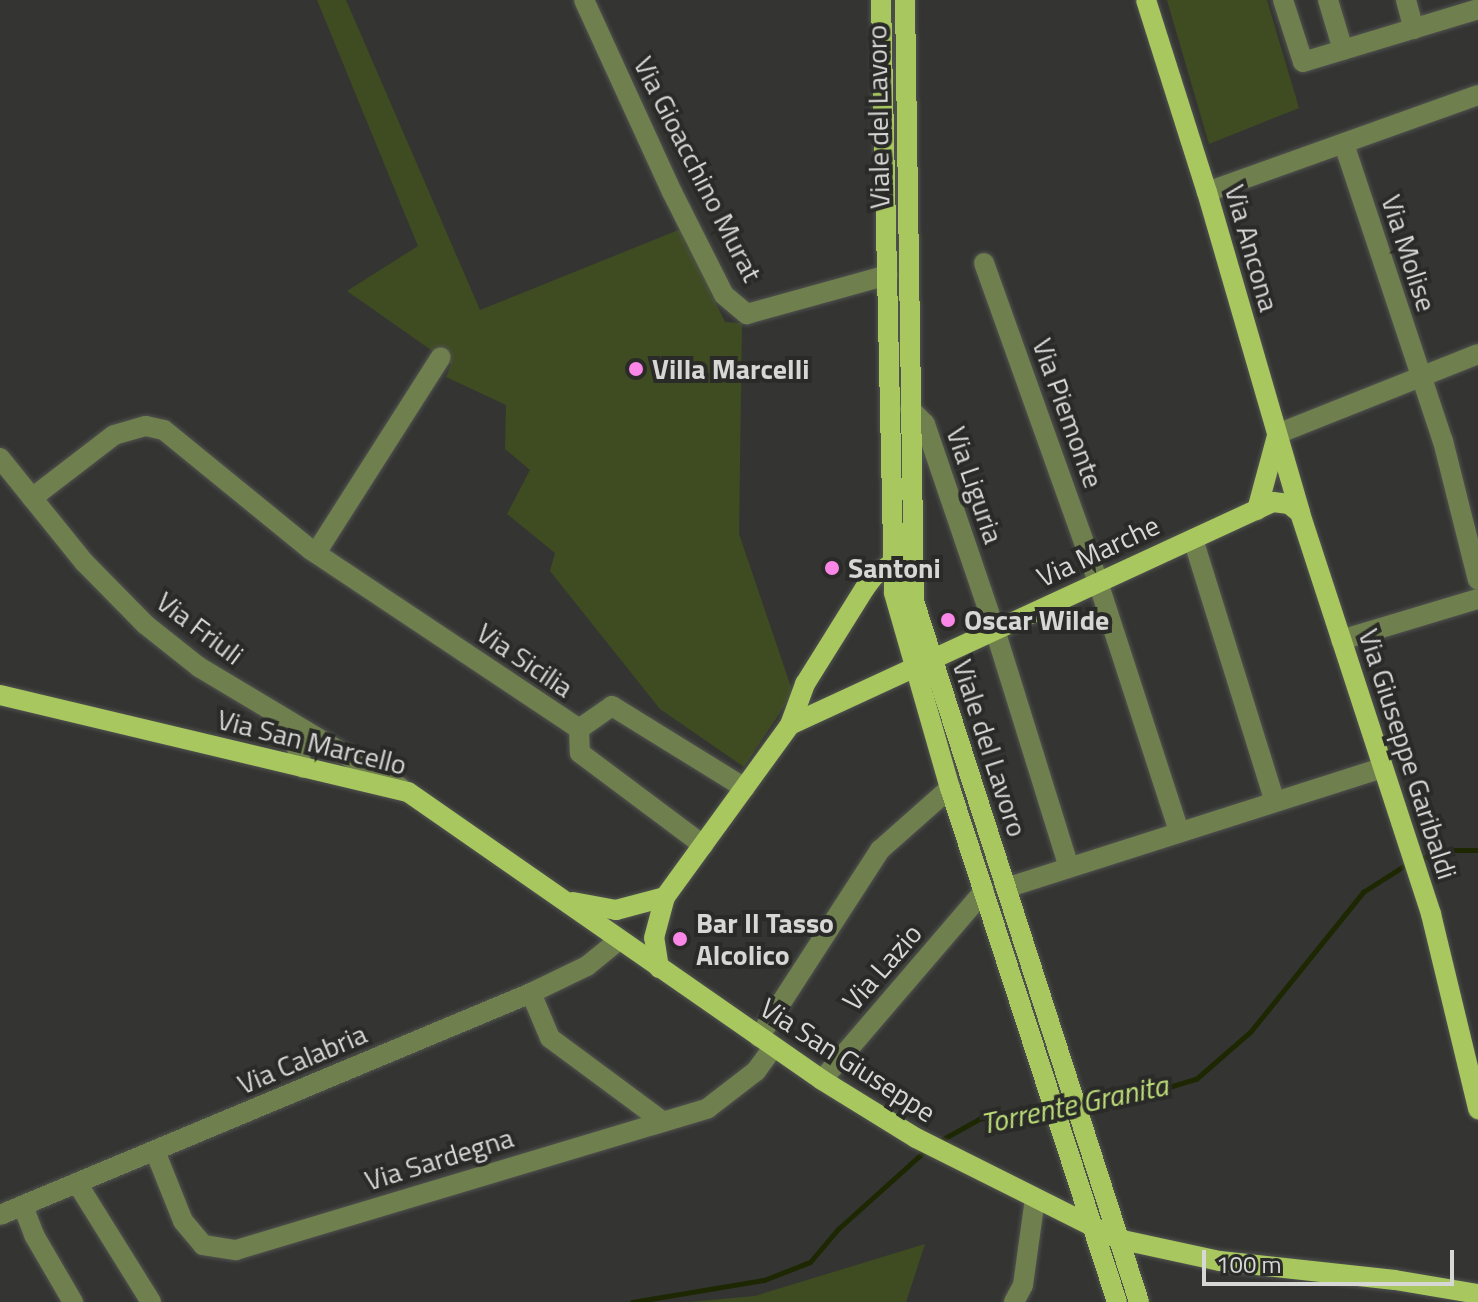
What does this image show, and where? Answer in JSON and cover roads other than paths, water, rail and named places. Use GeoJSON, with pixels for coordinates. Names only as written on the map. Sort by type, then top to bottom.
{"type":"FeatureCollection","features":[{"type":"Feature","properties":{"kind":"main road","name":"Viale del Lavoro"},"geometry":{"type":"LineString","coordinates":[[881,0],[891,564],[897,606],[923,663],[1006,888],[1042,1036]]}},
{"type":"Feature","properties":{"kind":"main road","name":"Viale del Lavoro"},"geometry":{"type":"LineString","coordinates":[[905,0],[912,579],[923,663],[950,788],[984,891],[1042,1036],[1075,1139],[1118,1239],[1139,1302]]}},
{"type":"Feature","properties":{"kind":"main road","name":"Via Ancona"},"geometry":{"type":"LineString","coordinates":[[1146,0],[1207,192],[1300,513]]}},
{"type":"Feature","properties":{"kind":"main road"},"geometry":{"type":"LineString","coordinates":[[1257,510],[1277,434]]}},
{"type":"Feature","properties":{"kind":"main road","name":"Via Marche"},"geometry":{"type":"LineString","coordinates":[[790,725],[1257,510],[1282,502],[1300,513]]}},
{"type":"Feature","properties":{"kind":"main road","name":"Via Giuseppe Garibaldi"},"geometry":{"type":"LineString","coordinates":[[1300,513],[1431,914],[1478,1109]]}},
{"type":"Feature","properties":{"kind":"main road","name":"Via Marche"},"geometry":{"type":"LineString","coordinates":[[665,897],[790,725],[805,684],[865,588],[874,576],[891,564]]}},
{"type":"Feature","properties":{"kind":"main road","name":"Via San Marcello"},"geometry":{"type":"LineString","coordinates":[[0,695],[408,792],[618,941]]}},
{"type":"Feature","properties":{"kind":"main road"},"geometry":{"type":"LineString","coordinates":[[561,899],[598,910],[638,907],[665,897]]}},
{"type":"Feature","properties":{"kind":"main road"},"geometry":{"type":"LineString","coordinates":[[659,968],[654,938],[665,897]]}},
{"type":"Feature","properties":{"kind":"main road"},"geometry":{"type":"LineString","coordinates":[[618,941],[638,907]]}},
{"type":"Feature","properties":{"kind":"main road","name":"Via San Giuseppe"},"geometry":{"type":"LineString","coordinates":[[618,941],[766,1043],[916,1138],[1118,1239],[1231,1263],[1395,1280],[1478,1294]]}},
{"type":"Feature","properties":{"kind":"main road","name":"Viale del Lavoro"},"geometry":{"type":"LineString","coordinates":[[1075,1139],[1091,1224],[1117,1302]]}},
{"type":"Feature","properties":{"kind":"street","name":"Via Gioacchino Murat"},"geometry":{"type":"LineString","coordinates":[[584,0],[672,192],[724,295],[747,314],[888,275]]}},
{"type":"Feature","properties":{"kind":"street"},"geometry":{"type":"LineString","coordinates":[[1283,0],[1303,62],[1478,9]]}},
{"type":"Feature","properties":{"kind":"street"},"geometry":{"type":"LineString","coordinates":[[1328,0],[1343,50]]}},
{"type":"Feature","properties":{"kind":"street"},"geometry":{"type":"LineString","coordinates":[[1406,0],[1414,29]]}},
{"type":"Feature","properties":{"kind":"street"},"geometry":{"type":"LineString","coordinates":[[1207,192],[1478,95]]}},
{"type":"Feature","properties":{"kind":"street","name":"Via Molise"},"geometry":{"type":"LineString","coordinates":[[1344,144],[1443,441],[1478,580]]}},
{"type":"Feature","properties":{"kind":"street","name":"Via Piemonte"},"geometry":{"type":"LineString","coordinates":[[984,263],[1098,582],[1179,832]]}},
{"type":"Feature","properties":{"kind":"street"},"geometry":{"type":"LineString","coordinates":[[1277,434],[1478,354]]}},
{"type":"Feature","properties":{"kind":"street"},"geometry":{"type":"LineString","coordinates":[[316,553],[441,357]]}},
{"type":"Feature","properties":{"kind":"street","name":"Via Liguria"},"geometry":{"type":"LineString","coordinates":[[910,409],[925,424],[995,630],[1069,867]]}},
{"type":"Feature","properties":{"kind":"street","name":"Via Sicilia"},"geometry":{"type":"LineString","coordinates":[[32,498],[114,435],[146,426],[164,430],[316,553],[579,729],[612,706],[745,788]]}},
{"type":"Feature","properties":{"kind":"street","name":"Via Friuli"},"geometry":{"type":"LineString","coordinates":[[0,458],[84,562],[146,625],[199,667],[408,792]]}},
{"type":"Feature","properties":{"kind":"street"},"geometry":{"type":"LineString","coordinates":[[1193,539],[1275,802]]}},
{"type":"Feature","properties":{"kind":"street"},"geometry":{"type":"LineString","coordinates":[[1341,640],[1478,599]]}},
{"type":"Feature","properties":{"kind":"street"},"geometry":{"type":"LineString","coordinates":[[289,723],[303,768]]}},
{"type":"Feature","properties":{"kind":"street"},"geometry":{"type":"LineString","coordinates":[[579,729],[580,753],[703,845]]}},
{"type":"Feature","properties":{"kind":"street"},"geometry":{"type":"LineString","coordinates":[[1006,888],[1382,768]]}},
{"type":"Feature","properties":{"kind":"street","name":"Via Sardegna"},"geometry":{"type":"LineString","coordinates":[[155,1151],[183,1221],[203,1245],[236,1250],[708,1108],[756,1071],[766,1043],[880,850],[950,788]]}},
{"type":"Feature","properties":{"kind":"street","name":"Via Lazio"},"geometry":{"type":"LineString","coordinates":[[822,1080],[984,891]]}},
{"type":"Feature","properties":{"kind":"street","name":"Via Calabria"},"geometry":{"type":"LineString","coordinates":[[0,1215],[531,993],[587,966],[618,941]]}},
{"type":"Feature","properties":{"kind":"street"},"geometry":{"type":"LineString","coordinates":[[531,993],[550,1038],[662,1121]]}},
{"type":"Feature","properties":{"kind":"street"},"geometry":{"type":"LineString","coordinates":[[77,1183],[151,1302]]}},
{"type":"Feature","properties":{"kind":"street"},"geometry":{"type":"LineString","coordinates":[[1014,1302],[1023,1285],[1035,1199]]}},
{"type":"Feature","properties":{"kind":"street"},"geometry":{"type":"LineString","coordinates":[[23,1206],[34,1235],[73,1302]]}},
{"type":"Feature","properties":{"kind":"waterway","name":"Torrente Granita"},"geometry":{"type":"LineString","coordinates":[[1420,859],[1445,850],[1478,850]]}},
{"type":"Feature","properties":{"kind":"waterway","name":"Torrente Granita"},"geometry":{"type":"LineString","coordinates":[[1080,1100],[1159,1090],[1196,1079],[1251,1031],[1363,892],[1410,862]]}},
{"type":"Feature","properties":{"kind":"waterway","name":"Torrente Granita"},"geometry":{"type":"LineString","coordinates":[[936,1143],[979,1119],[1046,1104]]}},
{"type":"Feature","properties":{"kind":"waterway","name":"Torrente Granita"},"geometry":{"type":"LineString","coordinates":[[632,1302],[764,1280],[810,1262],[838,1229],[928,1148]]}},
{"type":"Feature","properties":{"kind":"place","name":"Villa Marcelli"},"geometry":{"type":"Point","coordinates":[636,369]}},
{"type":"Feature","properties":{"kind":"place","name":"Santoni"},"geometry":{"type":"Point","coordinates":[832,568]}},
{"type":"Feature","properties":{"kind":"place","name":"Oscar Wilde"},"geometry":{"type":"Point","coordinates":[948,620]}},
{"type":"Feature","properties":{"kind":"place","name":"Bar Il Tasso Alcolico"},"geometry":{"type":"Point","coordinates":[680,939]}}]}
